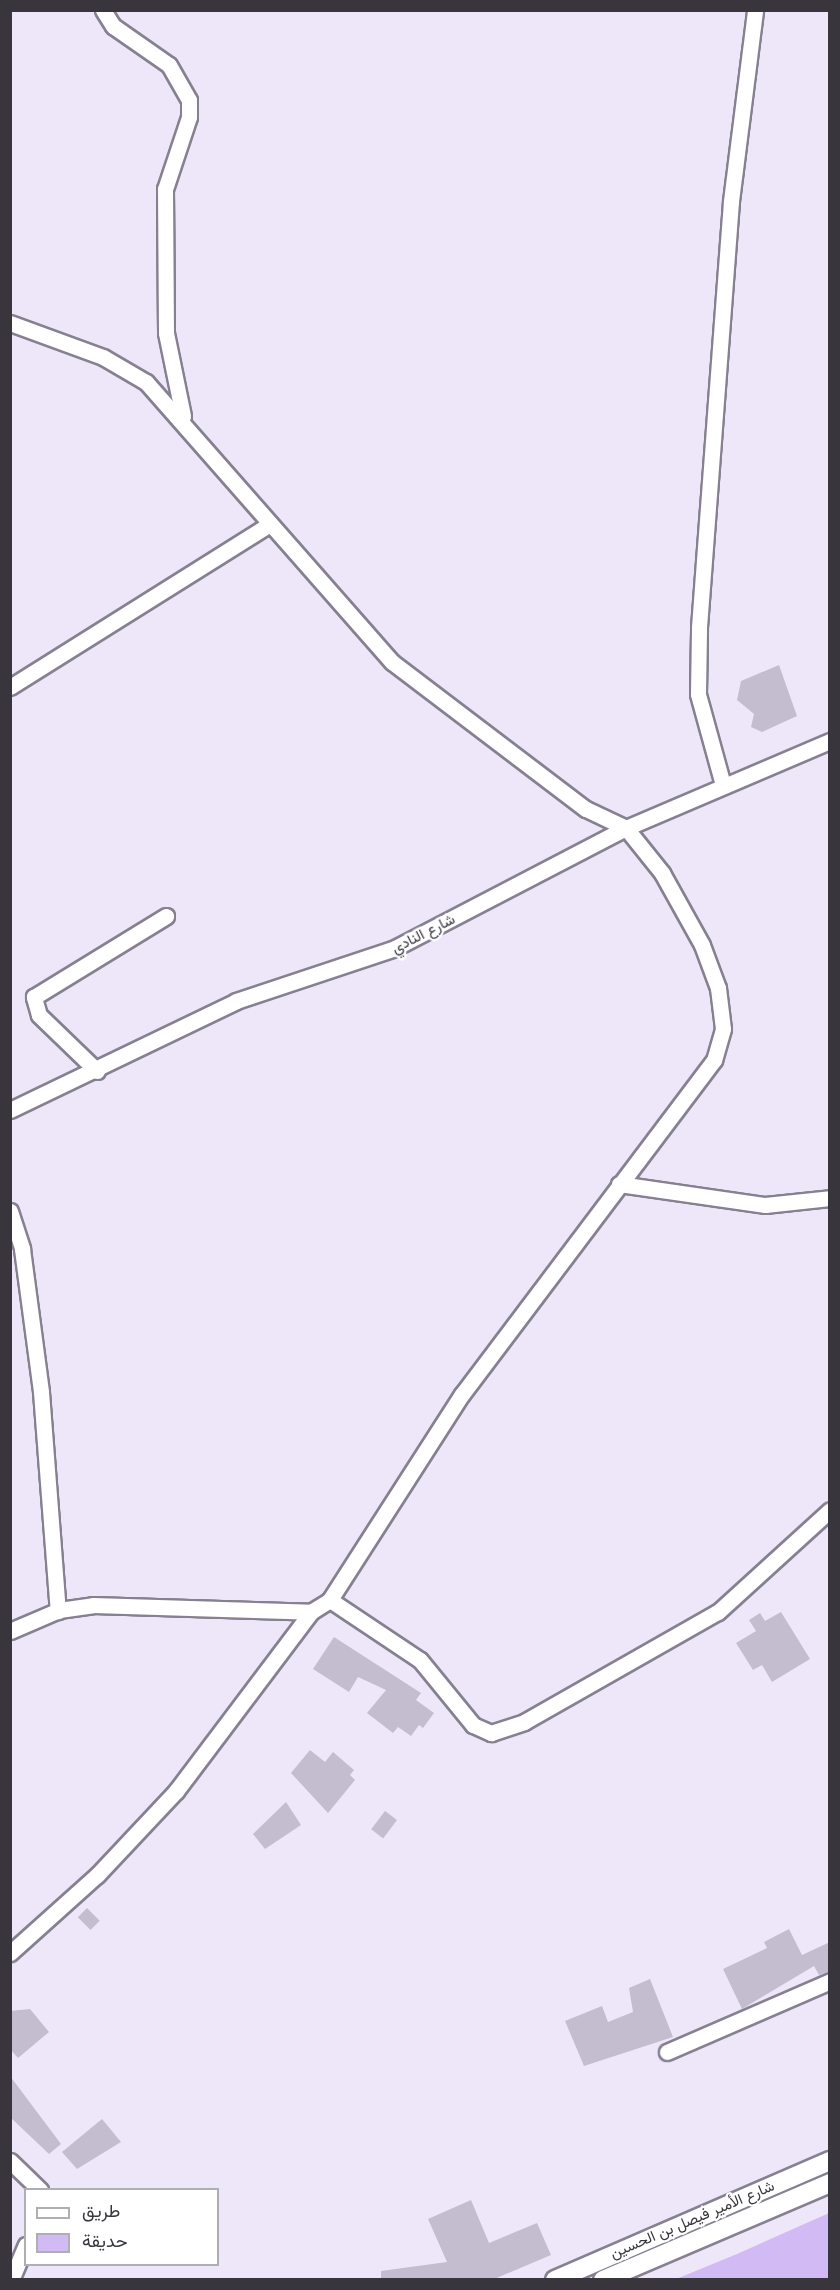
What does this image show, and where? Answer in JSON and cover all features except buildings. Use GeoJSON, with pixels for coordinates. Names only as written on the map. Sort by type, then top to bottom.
{"type":"FeatureCollection","features":[{"type":"Feature","properties":{"kind":"street"},"geometry":{"type":"LineString","coordinates":[[723,785],[698,694],[699,627],[731,201],[755,10]]}},
{"type":"Feature","properties":{"kind":"street"},"geometry":{"type":"LineString","coordinates":[[103,11],[113,26],[169,65],[189,100],[188,122],[165,189],[166,333],[184,419]]}},
{"type":"Feature","properties":{"kind":"street"},"geometry":{"type":"LineString","coordinates":[[10,323],[128,370],[184,419],[270,524],[392,662],[586,809],[626,828],[662,873],[702,945],[718,988],[723,1029],[714,1060],[418,1456],[330,1600],[310,1612],[176,1791],[97,1875],[10,1953]]}},
{"type":"Feature","properties":{"kind":"street"},"geometry":{"type":"LineString","coordinates":[[10,687],[270,524]]}},
{"type":"Feature","properties":{"kind":"street","name":"شارع النادي"},"geometry":{"type":"LineString","coordinates":[[10,1110],[98,1071],[236,1001],[395,948],[626,828],[830,741]]}},
{"type":"Feature","properties":{"kind":"street"},"geometry":{"type":"LineString","coordinates":[[98,1071],[39,1015],[34,997],[166,916]]}},
{"type":"Feature","properties":{"kind":"street"},"geometry":{"type":"LineString","coordinates":[[620,1184],[765,1205],[830,1198]]}},
{"type":"Feature","properties":{"kind":"street"},"geometry":{"type":"LineString","coordinates":[[10,1211],[22,1249],[41,1392],[58,1611]]}},
{"type":"Feature","properties":{"kind":"street"},"geometry":{"type":"LineString","coordinates":[[330,1600],[420,1660],[473,1725],[491,1733],[524,1722],[718,1612],[830,1510]]}},
{"type":"Feature","properties":{"kind":"street"},"geometry":{"type":"LineString","coordinates":[[10,1631],[58,1611],[143,1605],[310,1612]]}},
{"type":"Feature","properties":{"kind":"street"},"geometry":{"type":"LineString","coordinates":[[667,2052],[830,1981]]}},
{"type":"Feature","properties":{"kind":"street"},"geometry":{"type":"LineString","coordinates":[[10,2161],[38,2188]]}},
{"type":"Feature","properties":{"kind":"street","name":"شارع الأمير فيصل بن الحسين"},"geometry":{"type":"LineString","coordinates":[[555,2280],[830,2161]]}},
{"type":"Feature","properties":{"kind":"street","name":"شارع الأمير فيصل بن الحسين"},"geometry":{"type":"LineString","coordinates":[[603,2280],[830,2183]]}},
{"type":"Feature","properties":{"kind":"street"},"geometry":{"type":"LineString","coordinates":[[11,2280],[24,2250]]}},
{"type":"Feature","properties":{"kind":"green space"},"geometry":{"type":"Polygon","coordinates":[[[829,2213],[829,2279],[676,2279],[737,2254],[829,2213]]]}}]}
